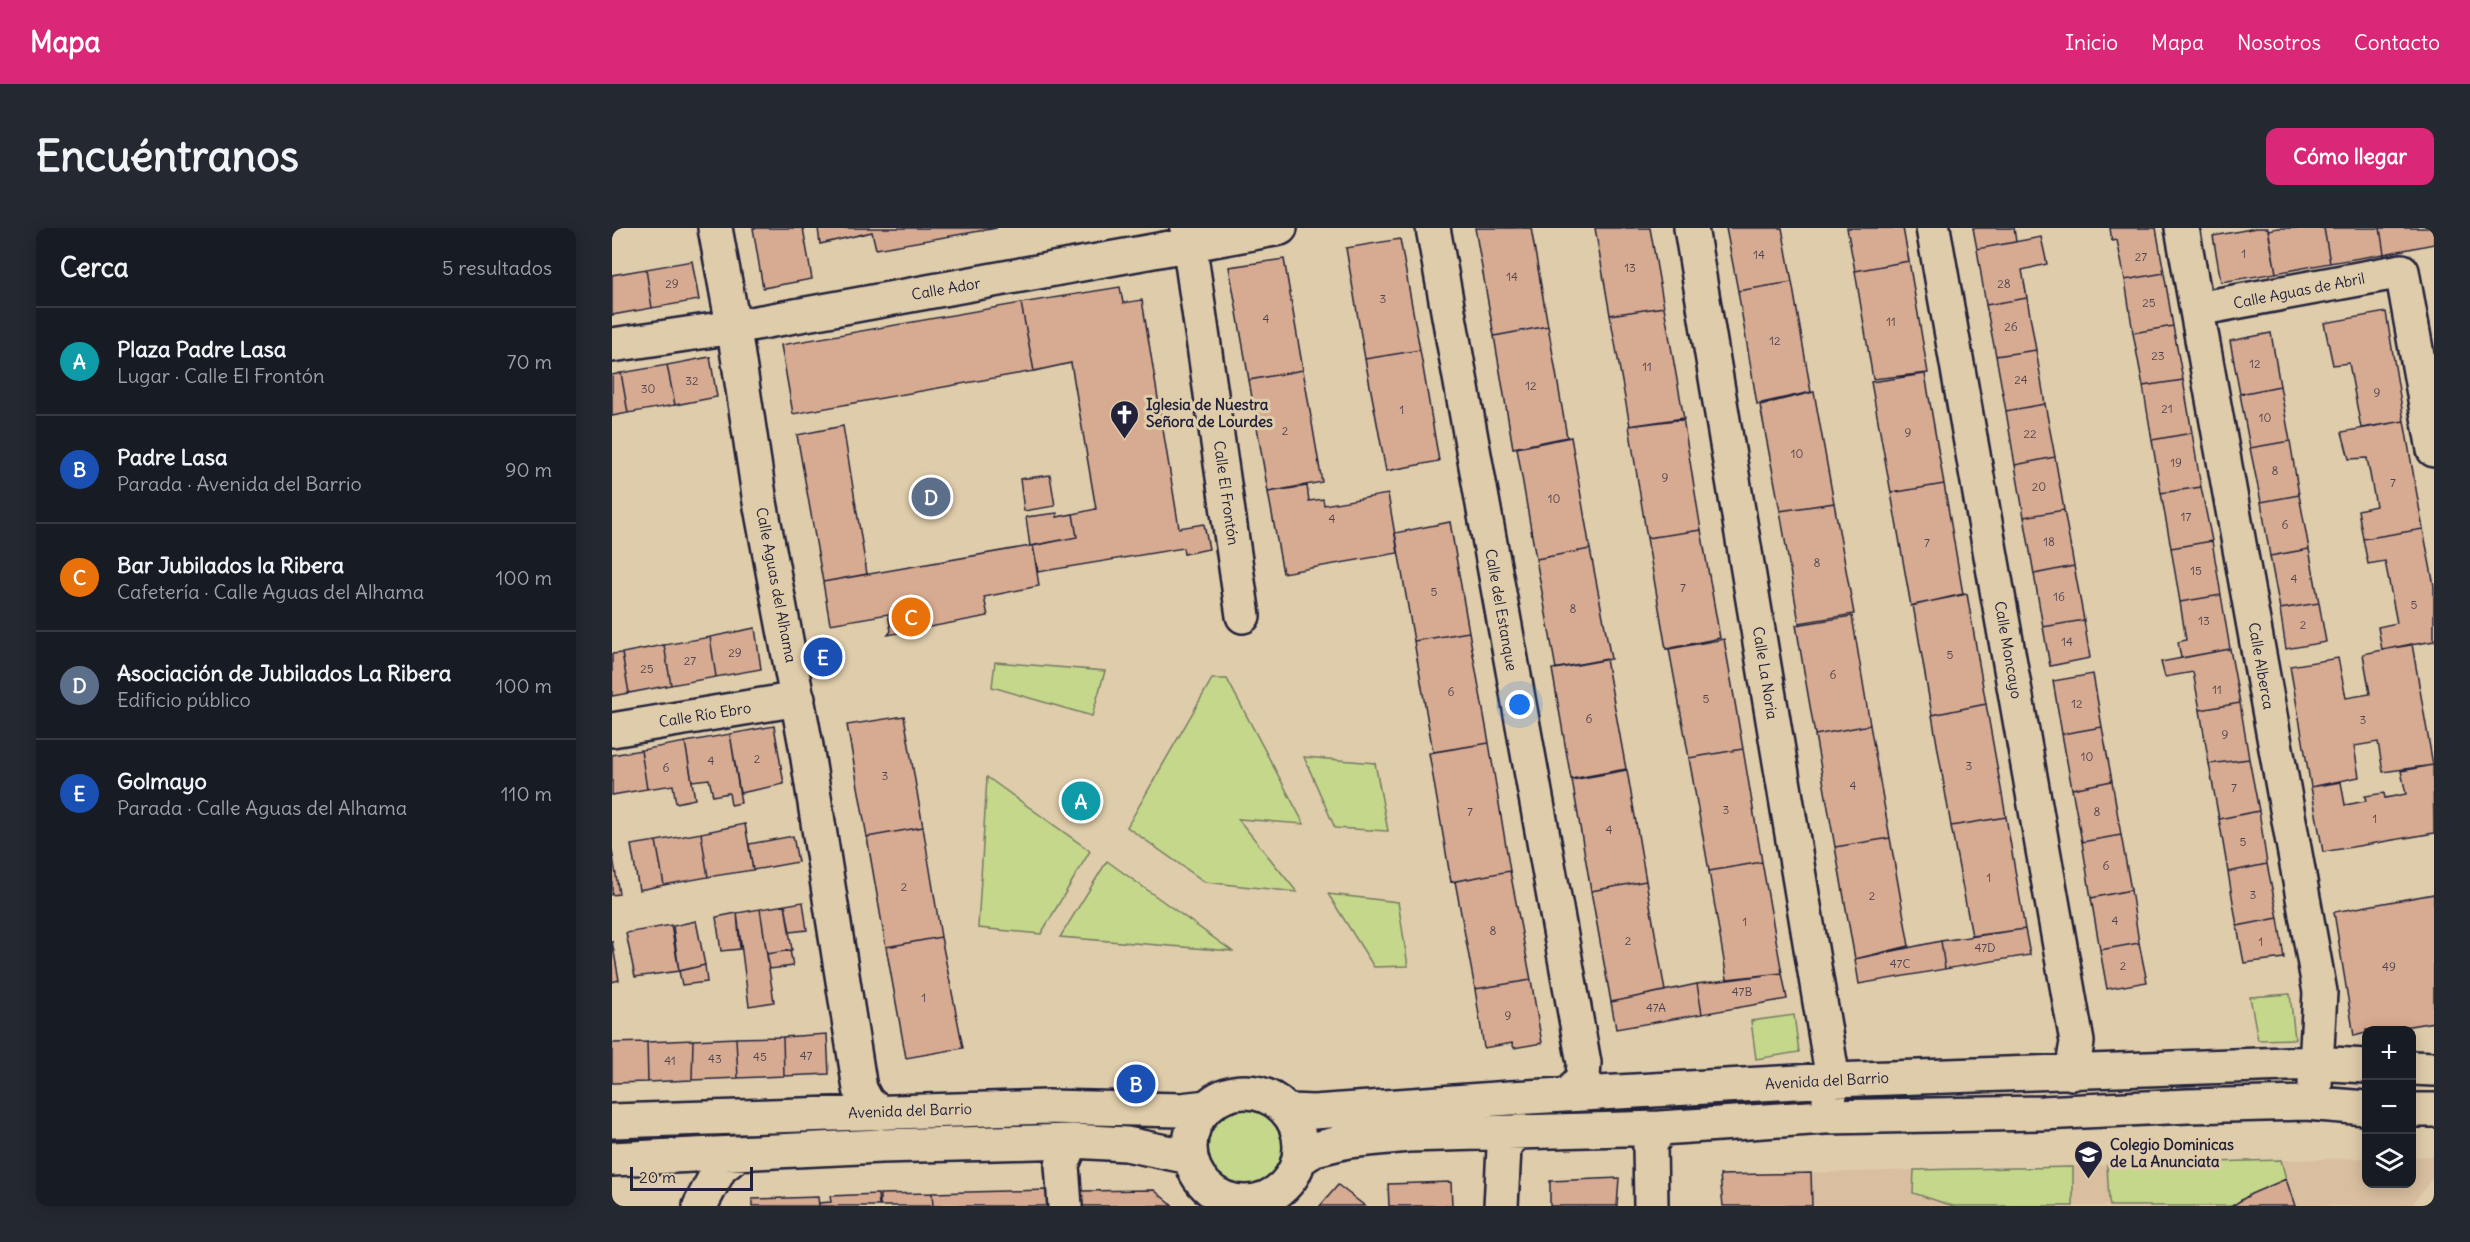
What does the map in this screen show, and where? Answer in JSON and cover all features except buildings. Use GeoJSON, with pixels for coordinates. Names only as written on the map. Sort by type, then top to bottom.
{"type":"FeatureCollection","features":[{"type":"Feature","properties":{"kind":"street","name":"Calle Aguas del Alhama"},"geometry":{"type":"LineString","coordinates":[[715,228],[734,327],[760,502],[798,699],[860,1089],[867,1102],[880,1113]]}},
{"type":"Feature","properties":{"kind":"street","name":"Calle Ador"},"geometry":{"type":"LineString","coordinates":[[612,345],[734,327],[1189,236],[1280,228]]}},
{"type":"Feature","properties":{"kind":"street","name":"Calle del Estanque"},"geometry":{"type":"LineString","coordinates":[[1432,228],[1584,1063],[1583,1077],[1570,1094]]}},
{"type":"Feature","properties":{"kind":"street","name":"Calle La Noria"},"geometry":{"type":"LineString","coordinates":[[1691,228],[1833,1080],[1825,1117]]}},
{"type":"Feature","properties":{"kind":"street","name":"Calle Moncayo"},"geometry":{"type":"LineString","coordinates":[[1934,228],[2077,1042],[2072,1073]]}},
{"type":"Feature","properties":{"kind":"street","name":"Calle Alberca"},"geometry":{"type":"LineString","coordinates":[[2182,228],[2320,992],[2316,1082],[2306,1103]]}},
{"type":"Feature","properties":{"kind":"street","name":"Calle El Frontón"},"geometry":{"type":"LineString","coordinates":[[1189,236],[1243,616]]}},
{"type":"Feature","properties":{"kind":"street","name":"Calle Aguas de Abril"},"geometry":{"type":"LineString","coordinates":[[2197,309],[2402,271],[2434,450]]}},
{"type":"Feature","properties":{"kind":"street","name":"Calle Río Ebro"},"geometry":{"type":"LineString","coordinates":[[612,730],[798,699]]}},
{"type":"Feature","properties":{"kind":"street","name":"Avenida del Barrio"},"geometry":{"type":"LineString","coordinates":[[1288,1111],[1314,1112],[1570,1094],[1833,1080],[2316,1063],[2362,1066]]}},
{"type":"Feature","properties":{"kind":"street"},"geometry":{"type":"LineString","coordinates":[[2416,1068],[2434,1069]]}},
{"type":"Feature","properties":{"kind":"street"},"geometry":{"type":"LineString","coordinates":[[1248,1092],[1274,1099],[1288,1111],[1301,1142],[1299,1159],[1293,1175],[1282,1188],[1252,1203],[1236,1204],[1219,1197],[1205,1187],[1195,1173],[1190,1157],[1190,1139],[1196,1121],[1207,1107],[1222,1096],[1248,1092]]}},
{"type":"Feature","properties":{"kind":"street"},"geometry":{"type":"LineString","coordinates":[[1299,1159],[1315,1149],[1348,1141],[1408,1135],[1660,1128],[1825,1117],[2042,1113],[2306,1103],[2362,1108]]}},
{"type":"Feature","properties":{"kind":"street","name":"Avenida del Barrio"},"geometry":{"type":"LineString","coordinates":[[612,1120],[1048,1107],[1181,1110],[1207,1107]]}},
{"type":"Feature","properties":{"kind":"street"},"geometry":{"type":"LineString","coordinates":[[2416,1110],[2434,1110]]}},
{"type":"Feature","properties":{"kind":"street"},"geometry":{"type":"LineString","coordinates":[[1651,1206],[1650,1145],[1660,1128]]}},
{"type":"Feature","properties":{"kind":"street"},"geometry":{"type":"LineString","coordinates":[[1501,1206],[1504,1148],[1515,1132]]}},
{"type":"Feature","properties":{"kind":"street"},"geometry":{"type":"LineString","coordinates":[[612,1160],[1072,1141],[1125,1144],[1190,1157]]}},
{"type":"Feature","properties":{"kind":"street"},"geometry":{"type":"LineString","coordinates":[[1065,1206],[1062,1165],[1072,1141]]}},
{"type":"Feature","properties":{"kind":"street"},"geometry":{"type":"LineString","coordinates":[[700,1206],[720,1168],[739,1153]]}},
{"type":"Feature","properties":{"kind":"shaded area","name":"Colegio Dominicas de La Anunciata"},"geometry":{"type":"Polygon","coordinates":[[[2434,1156],[2434,1176],[2411,1206],[1812,1206],[1811,1173],[2362,1158],[2362,1188],[2416,1188],[2416,1157],[2434,1156]]]}},
{"type":"Feature","properties":{"kind":"green space"},"geometry":{"type":"Polygon","coordinates":[[[995,662],[1105,671],[1092,716],[992,687],[995,662]]]}},
{"type":"Feature","properties":{"kind":"green space"},"geometry":{"type":"Polygon","coordinates":[[[1212,679],[1227,679],[1304,824],[1238,819],[1297,892],[1205,882],[1127,827],[1212,679]]]}},
{"type":"Feature","properties":{"kind":"green space"},"geometry":{"type":"Polygon","coordinates":[[[1304,757],[1375,763],[1388,831],[1335,828],[1304,757]]]}},
{"type":"Feature","properties":{"kind":"green space"},"geometry":{"type":"Polygon","coordinates":[[[987,777],[1090,851],[1041,934],[978,928],[987,777]]]}},
{"type":"Feature","properties":{"kind":"green space"},"geometry":{"type":"Polygon","coordinates":[[[1107,861],[1232,951],[1060,937],[1107,861]]]}},
{"type":"Feature","properties":{"kind":"green space"},"geometry":{"type":"Polygon","coordinates":[[[1328,894],[1398,902],[1408,966],[1374,967],[1328,894]]]}},
{"type":"Feature","properties":{"kind":"green space"},"geometry":{"type":"Polygon","coordinates":[[[2290,994],[2295,1039],[2258,1040],[2250,997],[2290,994]]]}},
{"type":"Feature","properties":{"kind":"green space"},"geometry":{"type":"Polygon","coordinates":[[[1794,1015],[1799,1052],[1756,1059],[1751,1021],[1794,1015]]]}},
{"type":"Feature","properties":{"kind":"green space"},"geometry":{"type":"Polygon","coordinates":[[[1254,1109],[1267,1115],[1278,1126],[1284,1139],[1282,1162],[1267,1179],[1254,1185],[1238,1185],[1225,1179],[1210,1162],[1208,1139],[1214,1126],[1231,1111],[1254,1109]]]}},
{"type":"Feature","properties":{"kind":"green space"},"geometry":{"type":"Polygon","coordinates":[[[2281,1160],[2286,1179],[2232,1206],[2110,1206],[2107,1165],[2281,1160]]]}},
{"type":"Feature","properties":{"kind":"green space"},"geometry":{"type":"Polygon","coordinates":[[[2073,1167],[2073,1206],[1953,1206],[1913,1193],[1914,1170],[2073,1167]]]}},
{"type":"Feature","properties":{"kind":"place","name":"Iglesia de Nuestra Señora de Lourdes"},"geometry":{"type":"Point","coordinates":[1125,440]}},
{"type":"Feature","properties":{"kind":"place","name":"Asociación de Jubilados La Ribera"},"geometry":{"type":"Point","coordinates":[931,497]}},
{"type":"Feature","properties":{"kind":"place","name":"Bar Jubilados la Ribera"},"geometry":{"type":"Point","coordinates":[911,617]}},
{"type":"Feature","properties":{"kind":"place","name":"Golmayo"},"geometry":{"type":"Point","coordinates":[823,657]}},
{"type":"Feature","properties":{"kind":"place","name":"Plaza Padre Lasa"},"geometry":{"type":"Point","coordinates":[1081,801]}},
{"type":"Feature","properties":{"kind":"place","name":"Padre Lasa"},"geometry":{"type":"Point","coordinates":[1136,1084]}},
{"type":"Feature","properties":{"kind":"place","name":"Colegio Dominicas de La Anunciata"},"geometry":{"type":"Point","coordinates":[2089,1180]}}]}
